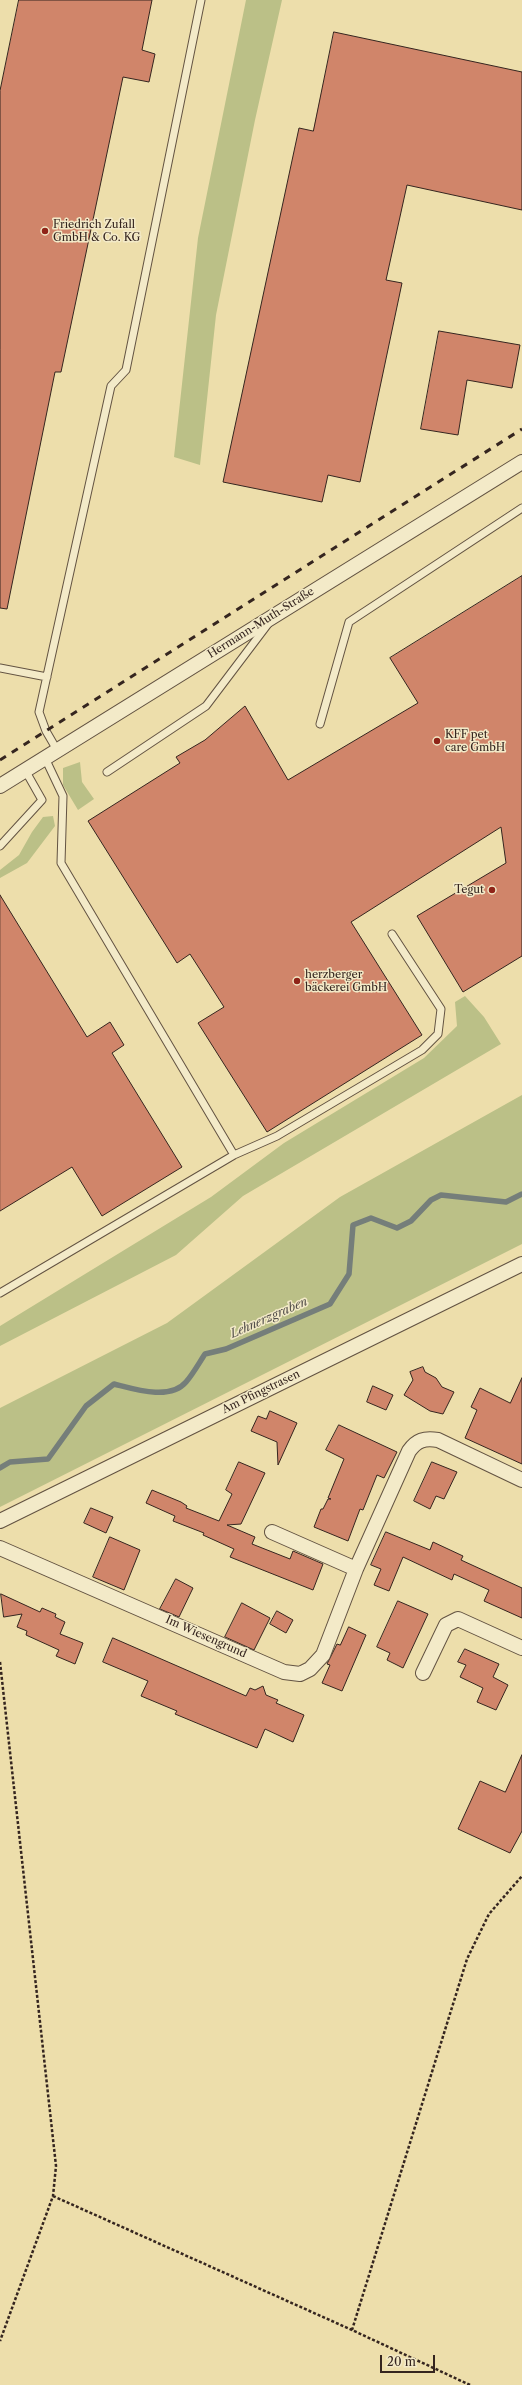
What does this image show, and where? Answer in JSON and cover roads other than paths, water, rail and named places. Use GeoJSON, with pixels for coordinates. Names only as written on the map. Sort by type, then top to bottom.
{"type":"FeatureCollection","features":[{"type":"Feature","properties":{"kind":"street","name":"Hermann-Muth-Straße"},"geometry":{"type":"LineString","coordinates":[[0,786],[522,462]]}},
{"type":"Feature","properties":{"kind":"street","name":"Am Pfingstrasen"},"geometry":{"type":"LineString","coordinates":[[0,1521],[522,1264]]}},
{"type":"Feature","properties":{"kind":"street","name":"Im Wiesengrund"},"geometry":{"type":"LineString","coordinates":[[0,1548],[284,1672],[300,1674],[310,1669],[324,1655],[356,1569],[409,1451],[416,1442],[428,1438],[438,1440],[522,1480]]}},
{"type":"Feature","properties":{"kind":"street"},"geometry":{"type":"LineString","coordinates":[[272,1532],[356,1569]]}},
{"type":"Feature","properties":{"kind":"street"},"geometry":{"type":"LineString","coordinates":[[423,1673],[446,1624],[458,1619],[522,1648]]}},
{"type":"Feature","properties":{"kind":"lane"},"geometry":{"type":"LineString","coordinates":[[57,750],[46,731],[39,712],[111,386],[126,370],[201,0]]}},
{"type":"Feature","properties":{"kind":"lane"},"geometry":{"type":"LineString","coordinates":[[320,724],[349,622],[522,508]]}},
{"type":"Feature","properties":{"kind":"lane"},"geometry":{"type":"LineString","coordinates":[[107,772],[206,706],[275,615]]}},
{"type":"Feature","properties":{"kind":"lane"},"geometry":{"type":"LineString","coordinates":[[0,668],[47,677]]}},
{"type":"Feature","properties":{"kind":"lane"},"geometry":{"type":"LineString","coordinates":[[44,758],[63,796],[61,863],[234,1155]]}},
{"type":"Feature","properties":{"kind":"lane"},"geometry":{"type":"LineString","coordinates":[[0,846],[42,800],[25,770]]}},
{"type":"Feature","properties":{"kind":"lane"},"geometry":{"type":"LineString","coordinates":[[0,1293],[234,1155],[277,1136],[422,1050],[438,1034],[441,1009],[392,934]]}},
{"type":"Feature","properties":{"kind":"waterway","name":"Lehnerzgraben"},"geometry":{"type":"LineString","coordinates":[[0,1468],[10,1462],[48,1459],[86,1406],[114,1384],[141,1391],[171,1391],[179,1388],[186,1382],[205,1354],[226,1349],[330,1304],[349,1274],[353,1225],[371,1218],[397,1228],[411,1221],[431,1200],[441,1195],[506,1202],[522,1194]]}},
{"type":"Feature","properties":{"kind":"railway"},"geometry":{"type":"LineString","coordinates":[[0,760],[522,429]]}},
{"type":"Feature","properties":{"kind":"place","name":"Friedrich Zufall GmbH & Co. KG"},"geometry":{"type":"Point","coordinates":[45,231]}},
{"type":"Feature","properties":{"kind":"place","name":"KFF pet care GmbH"},"geometry":{"type":"Point","coordinates":[437,741]}},
{"type":"Feature","properties":{"kind":"place","name":"Tegut"},"geometry":{"type":"Point","coordinates":[492,890]}},
{"type":"Feature","properties":{"kind":"place","name":"herzberger bäckerei GmbH"},"geometry":{"type":"Point","coordinates":[297,981]}}]}
